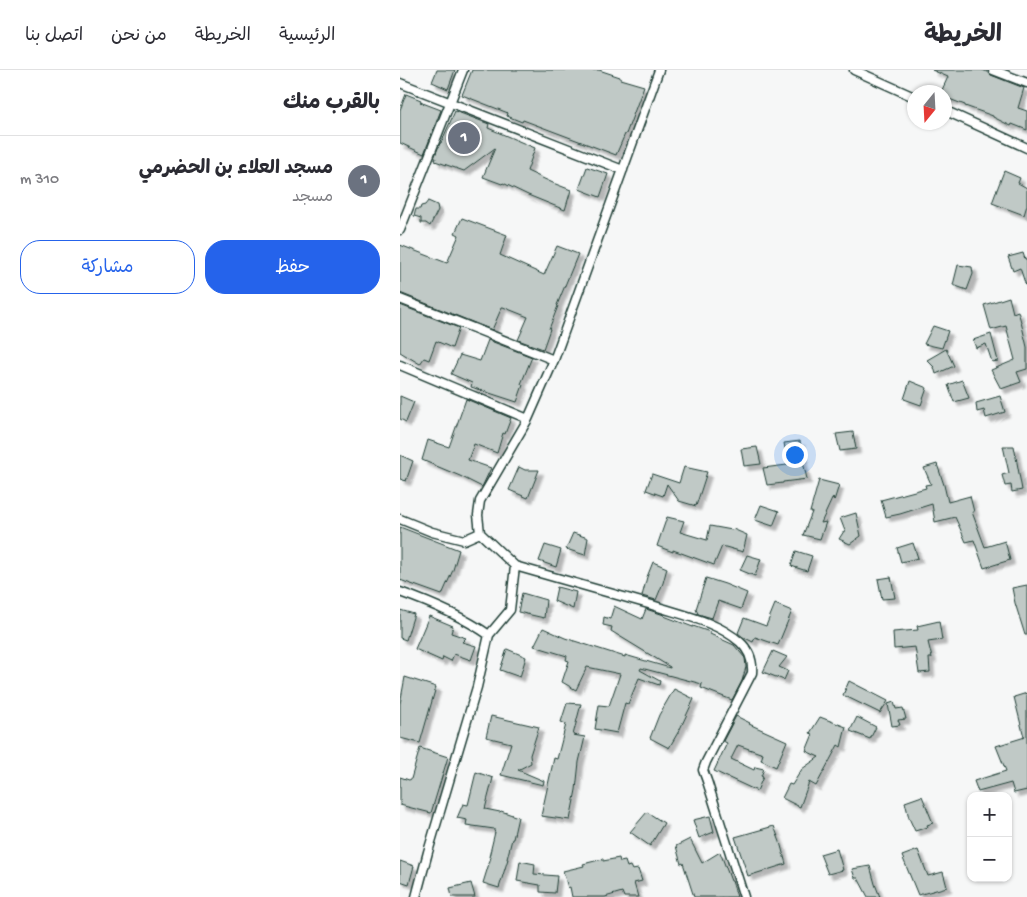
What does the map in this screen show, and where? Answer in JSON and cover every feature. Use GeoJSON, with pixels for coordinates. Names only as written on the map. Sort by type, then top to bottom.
{"type":"FeatureCollection","features":[{"type":"Feature","properties":{"kind":"street"},"geometry":{"type":"LineString","coordinates":[[400,230],[463,70]]}},
{"type":"Feature","properties":{"kind":"street"},"geometry":{"type":"LineString","coordinates":[[659,70],[554,360],[528,419],[480,501],[478,516],[480,533],[515,566],[705,622],[722,629],[741,643],[749,652],[752,673],[703,770],[744,897]]}},
{"type":"Feature","properties":{"kind":"street"},"geometry":{"type":"LineString","coordinates":[[854,70],[907,94]]}},
{"type":"Feature","properties":{"kind":"street"},"geometry":{"type":"LineString","coordinates":[[993,70],[1027,83]]}},
{"type":"Feature","properties":{"kind":"street"},"geometry":{"type":"LineString","coordinates":[[400,83],[623,170]]}},
{"type":"Feature","properties":{"kind":"street"},"geometry":{"type":"LineString","coordinates":[[952,114],[1027,148]]}},
{"type":"Feature","properties":{"kind":"street"},"geometry":{"type":"LineString","coordinates":[[400,299],[554,360]]}},
{"type":"Feature","properties":{"kind":"street"},"geometry":{"type":"LineString","coordinates":[[400,365],[528,419]]}},
{"type":"Feature","properties":{"kind":"street"},"geometry":{"type":"LineString","coordinates":[[400,519],[432,532],[464,540],[480,533]]}},
{"type":"Feature","properties":{"kind":"street"},"geometry":{"type":"LineString","coordinates":[[416,897],[477,688],[489,635],[510,610],[515,566]]}},
{"type":"Feature","properties":{"kind":"street"},"geometry":{"type":"LineString","coordinates":[[400,592],[432,604],[478,627],[489,635]]}},
{"type":"Feature","properties":{"kind":"building"},"geometry":{"type":"Polygon","coordinates":[[[437,70],[455,70],[448,89],[432,82],[437,70]]]}},
{"type":"Feature","properties":{"kind":"building"},"geometry":{"type":"Polygon","coordinates":[[[472,70],[599,70],[644,86],[616,155],[523,120],[522,122],[507,116],[508,113],[462,95],[472,70]]]}},
{"type":"Feature","properties":{"kind":"building"},"geometry":{"type":"Polygon","coordinates":[[[932,70],[982,70],[1024,88],[1018,108],[1027,111],[1027,130],[1012,124],[1011,126],[993,116],[952,100],[952,85],[944,85],[948,77],[932,70]]]}},
{"type":"Feature","properties":{"kind":"building"},"geometry":{"type":"Polygon","coordinates":[[[406,94],[441,110],[424,154],[400,143],[400,110],[406,94]]]}},
{"type":"Feature","properties":{"kind":"building"},"geometry":{"type":"Polygon","coordinates":[[[455,111],[489,124],[488,128],[535,148],[527,171],[571,190],[565,210],[503,183],[483,177],[495,148],[464,171],[435,161],[436,158],[434,158],[440,143],[455,111]]]}},
{"type":"Feature","properties":{"kind":"building"},"geometry":{"type":"Polygon","coordinates":[[[587,167],[608,174],[600,197],[579,189],[587,167]]]}},
{"type":"Feature","properties":{"kind":"building"},"geometry":{"type":"Polygon","coordinates":[[[1004,171],[1020,178],[1018,183],[1027,188],[1027,205],[1024,215],[992,203],[1004,171]]]}},
{"type":"Feature","properties":{"kind":"building"},"geometry":{"type":"Polygon","coordinates":[[[428,201],[437,205],[438,210],[430,226],[426,223],[421,223],[421,218],[414,216],[416,209],[420,209],[428,201]]]}},
{"type":"Feature","properties":{"kind":"building"},"geometry":{"type":"Polygon","coordinates":[[[462,218],[507,235],[500,255],[544,275],[557,246],[578,254],[557,305],[543,349],[518,340],[528,317],[503,307],[492,330],[400,293],[400,245],[447,263],[459,235],[455,233],[462,218]]]}},
{"type":"Feature","properties":{"kind":"building"},"geometry":{"type":"Polygon","coordinates":[[[1023,253],[1025,259],[1027,259],[1027,286],[1020,268],[1013,271],[1008,257],[1023,253]]]}},
{"type":"Feature","properties":{"kind":"building"},"geometry":{"type":"Polygon","coordinates":[[[958,265],[972,267],[973,274],[967,290],[953,285],[958,265]]]}},
{"type":"Feature","properties":{"kind":"building"},"geometry":{"type":"Polygon","coordinates":[[[1009,297],[1013,313],[1018,311],[1021,322],[1027,347],[1027,369],[1017,372],[1021,382],[1001,389],[991,370],[1015,360],[1006,326],[991,330],[984,305],[1009,297]]]}},
{"type":"Feature","properties":{"kind":"building"},"geometry":{"type":"Polygon","coordinates":[[[400,305],[459,328],[452,348],[436,341],[429,360],[424,358],[420,364],[400,352],[400,305]]]}},
{"type":"Feature","properties":{"kind":"building"},"geometry":{"type":"Polygon","coordinates":[[[933,326],[948,331],[942,348],[924,344],[933,326]]]}},
{"type":"Feature","properties":{"kind":"building"},"geometry":{"type":"Polygon","coordinates":[[[991,334],[998,361],[992,362],[986,344],[976,348],[973,340],[991,334]]]}},
{"type":"Feature","properties":{"kind":"building"},"geometry":{"type":"Polygon","coordinates":[[[488,340],[532,357],[521,384],[523,385],[517,402],[471,387],[472,383],[451,374],[460,355],[480,361],[488,340]]]}},
{"type":"Feature","properties":{"kind":"building"},"geometry":{"type":"Polygon","coordinates":[[[946,349],[954,366],[936,374],[934,367],[927,360],[946,349]]]}},
{"type":"Feature","properties":{"kind":"building"},"geometry":{"type":"Polygon","coordinates":[[[962,380],[969,398],[954,402],[948,385],[962,380]]]}},
{"type":"Feature","properties":{"kind":"building"},"geometry":{"type":"Polygon","coordinates":[[[910,381],[927,388],[921,405],[904,399],[910,381]]]}},
{"type":"Feature","properties":{"kind":"building"},"geometry":{"type":"Polygon","coordinates":[[[400,396],[414,402],[406,422],[400,419],[400,396]]]}},
{"type":"Feature","properties":{"kind":"building"},"geometry":{"type":"Polygon","coordinates":[[[1000,396],[1005,412],[986,418],[984,410],[977,412],[976,403],[1000,396]]]}},
{"type":"Feature","properties":{"kind":"building"},"geometry":{"type":"Polygon","coordinates":[[[466,399],[511,418],[505,434],[503,433],[497,453],[474,444],[468,460],[491,468],[482,487],[422,460],[428,440],[449,447],[466,399]]]}},
{"type":"Feature","properties":{"kind":"building"},"geometry":{"type":"Polygon","coordinates":[[[853,432],[856,449],[840,451],[836,434],[853,432]]]}},
{"type":"Feature","properties":{"kind":"building"},"geometry":{"type":"Polygon","coordinates":[[[800,441],[807,479],[767,485],[763,468],[787,465],[784,443],[800,441]]]}},
{"type":"Feature","properties":{"kind":"building"},"geometry":{"type":"Polygon","coordinates":[[[1003,446],[1014,446],[1022,490],[1012,492],[1011,485],[1005,486],[1002,475],[1009,473],[1003,446]]]}},
{"type":"Feature","properties":{"kind":"building"},"geometry":{"type":"Polygon","coordinates":[[[757,447],[761,464],[744,466],[741,449],[757,447]]]}},
{"type":"Feature","properties":{"kind":"building"},"geometry":{"type":"Polygon","coordinates":[[[400,455],[413,461],[406,481],[400,479],[400,455]]]}},
{"type":"Feature","properties":{"kind":"building"},"geometry":{"type":"Polygon","coordinates":[[[937,464],[948,502],[970,496],[974,512],[972,512],[985,547],[1005,541],[1010,560],[984,568],[974,540],[966,542],[955,517],[935,522],[932,504],[886,517],[881,500],[926,488],[925,485],[931,484],[924,468],[937,464]]]}},
{"type":"Feature","properties":{"kind":"building"},"geometry":{"type":"Polygon","coordinates":[[[519,467],[525,470],[539,470],[528,498],[509,490],[519,467]]]}},
{"type":"Feature","properties":{"kind":"building"},"geometry":{"type":"Polygon","coordinates":[[[684,467],[707,472],[696,506],[679,501],[667,484],[663,496],[646,490],[652,474],[679,483],[684,467]]]}},
{"type":"Feature","properties":{"kind":"building"},"geometry":{"type":"Polygon","coordinates":[[[819,480],[839,485],[834,501],[833,497],[821,523],[826,522],[820,539],[803,535],[812,512],[810,512],[819,480]]]}},
{"type":"Feature","properties":{"kind":"building"},"geometry":{"type":"Polygon","coordinates":[[[761,505],[779,511],[773,526],[755,520],[761,505]]]}},
{"type":"Feature","properties":{"kind":"building"},"geometry":{"type":"Polygon","coordinates":[[[856,513],[861,536],[850,544],[839,539],[845,531],[840,518],[856,513]]]}},
{"type":"Feature","properties":{"kind":"building"},"geometry":{"type":"Polygon","coordinates":[[[667,517],[684,521],[680,532],[707,540],[710,526],[733,529],[747,535],[743,552],[722,546],[714,565],[657,546],[667,517]]]}},
{"type":"Feature","properties":{"kind":"building"},"geometry":{"type":"Polygon","coordinates":[[[400,527],[459,550],[442,595],[400,580],[400,527]]]}},
{"type":"Feature","properties":{"kind":"building"},"geometry":{"type":"Polygon","coordinates":[[[573,533],[588,538],[585,555],[566,549],[573,533]]]}},
{"type":"Feature","properties":{"kind":"building"},"geometry":{"type":"Polygon","coordinates":[[[913,543],[918,558],[901,562],[897,548],[913,543]]]}},
{"type":"Feature","properties":{"kind":"building"},"geometry":{"type":"Polygon","coordinates":[[[545,545],[561,550],[556,567],[539,561],[545,545]]]}},
{"type":"Feature","properties":{"kind":"building"},"geometry":{"type":"Polygon","coordinates":[[[796,551],[812,556],[807,571],[791,566],[796,551]]]}},
{"type":"Feature","properties":{"kind":"building"},"geometry":{"type":"Polygon","coordinates":[[[747,555],[761,559],[755,576],[740,570],[747,555]]]}},
{"type":"Feature","properties":{"kind":"building"},"geometry":{"type":"Polygon","coordinates":[[[653,562],[667,568],[656,600],[642,596],[653,562]]]}},
{"type":"Feature","properties":{"kind":"building"},"geometry":{"type":"Polygon","coordinates":[[[891,577],[895,598],[882,599],[878,579],[891,577]]]}},
{"type":"Feature","properties":{"kind":"building"},"geometry":{"type":"Polygon","coordinates":[[[706,578],[747,593],[741,609],[718,601],[712,618],[698,614],[696,609],[706,578]]]}},
{"type":"Feature","properties":{"kind":"building"},"geometry":{"type":"Polygon","coordinates":[[[1027,585],[1027,635],[1025,635],[1012,588],[1027,585]]]}},
{"type":"Feature","properties":{"kind":"building"},"geometry":{"type":"Polygon","coordinates":[[[557,587],[576,592],[573,609],[554,601],[557,587]]]}},
{"type":"Feature","properties":{"kind":"building"},"geometry":{"type":"Polygon","coordinates":[[[522,593],[546,600],[544,618],[518,612],[522,593]]]}},
{"type":"Feature","properties":{"kind":"building"},"geometry":{"type":"Polygon","coordinates":[[[775,604],[792,611],[778,645],[755,637],[753,642],[738,633],[744,618],[766,626],[775,604]]]}},
{"type":"Feature","properties":{"kind":"building"},"geometry":{"type":"Polygon","coordinates":[[[614,606],[642,619],[646,609],[710,632],[710,634],[734,645],[745,658],[746,667],[742,681],[732,700],[701,688],[702,684],[641,668],[640,670],[660,681],[659,685],[639,678],[628,704],[625,703],[617,733],[595,729],[599,705],[609,706],[620,674],[587,667],[576,690],[562,682],[569,661],[566,660],[567,656],[534,646],[543,628],[565,638],[625,657],[625,655],[670,668],[611,631],[612,627],[603,625],[604,617],[610,619],[614,606]]]}},
{"type":"Feature","properties":{"kind":"building"},"geometry":{"type":"Polygon","coordinates":[[[400,610],[414,614],[406,640],[400,638],[400,610]]]}},
{"type":"Feature","properties":{"kind":"building"},"geometry":{"type":"Polygon","coordinates":[[[429,616],[453,626],[451,633],[466,638],[462,642],[476,646],[471,660],[454,654],[451,661],[443,657],[442,661],[415,649],[429,616]]]}},
{"type":"Feature","properties":{"kind":"building"},"geometry":{"type":"Polygon","coordinates":[[[939,621],[942,640],[928,642],[932,658],[929,658],[930,672],[919,673],[915,647],[894,649],[893,632],[918,630],[917,626],[939,621]]]}},
{"type":"Feature","properties":{"kind":"building"},"geometry":{"type":"Polygon","coordinates":[[[507,649],[526,657],[520,677],[500,670],[507,649]]]}},
{"type":"Feature","properties":{"kind":"building"},"geometry":{"type":"Polygon","coordinates":[[[773,651],[787,657],[779,667],[788,671],[784,680],[763,672],[773,651]]]}},
{"type":"Feature","properties":{"kind":"building"},"geometry":{"type":"Polygon","coordinates":[[[405,677],[436,687],[420,743],[400,738],[400,704],[405,677]]]}},
{"type":"Feature","properties":{"kind":"building"},"geometry":{"type":"Polygon","coordinates":[[[849,681],[888,701],[880,713],[843,695],[849,681]]]}},
{"type":"Feature","properties":{"kind":"building"},"geometry":{"type":"Polygon","coordinates":[[[674,689],[694,699],[669,748],[650,738],[659,715],[674,689]]]}},
{"type":"Feature","properties":{"kind":"building"},"geometry":{"type":"Polygon","coordinates":[[[1027,693],[1027,790],[1014,793],[1011,783],[978,792],[974,781],[1006,771],[996,746],[1025,737],[1014,697],[1027,693]]]}},
{"type":"Feature","properties":{"kind":"building"},"geometry":{"type":"Polygon","coordinates":[[[894,702],[896,709],[903,708],[906,719],[898,720],[900,725],[892,726],[888,704],[894,702]]]}},
{"type":"Feature","properties":{"kind":"building"},"geometry":{"type":"Polygon","coordinates":[[[567,703],[581,704],[573,735],[585,737],[570,820],[541,816],[554,758],[557,759],[566,724],[561,722],[567,703]]]}},
{"type":"Feature","properties":{"kind":"building"},"geometry":{"type":"Polygon","coordinates":[[[491,716],[539,727],[530,755],[531,763],[518,770],[544,781],[543,785],[501,775],[511,743],[486,737],[491,716]]]}},
{"type":"Feature","properties":{"kind":"building"},"geometry":{"type":"Polygon","coordinates":[[[736,716],[787,741],[776,767],[761,760],[763,754],[738,745],[731,759],[754,770],[755,767],[764,769],[757,791],[714,771],[727,743],[723,741],[736,716]]]}},
{"type":"Feature","properties":{"kind":"building"},"geometry":{"type":"Polygon","coordinates":[[[820,717],[846,727],[841,747],[838,745],[816,786],[809,782],[800,807],[782,798],[789,784],[792,785],[802,769],[819,757],[806,751],[813,734],[810,733],[820,717]]]}},
{"type":"Feature","properties":{"kind":"building"},"geometry":{"type":"Polygon","coordinates":[[[857,717],[876,727],[870,739],[850,731],[857,717]]]}},
{"type":"Feature","properties":{"kind":"building"},"geometry":{"type":"Polygon","coordinates":[[[420,748],[448,757],[431,813],[400,805],[400,777],[411,779],[420,748]]]}},
{"type":"Feature","properties":{"kind":"building"},"geometry":{"type":"Polygon","coordinates":[[[476,772],[493,778],[485,809],[501,811],[518,817],[499,888],[483,883],[491,857],[489,857],[495,832],[494,829],[466,825],[467,820],[457,818],[463,804],[468,805],[476,772]]]}},
{"type":"Feature","properties":{"kind":"building"},"geometry":{"type":"Polygon","coordinates":[[[922,796],[933,823],[927,825],[928,827],[915,831],[905,802],[922,796]]]}},
{"type":"Feature","properties":{"kind":"building"},"geometry":{"type":"Polygon","coordinates":[[[647,812],[664,823],[650,846],[630,832],[647,812]]]}},
{"type":"Feature","properties":{"kind":"building"},"geometry":{"type":"Polygon","coordinates":[[[710,816],[714,832],[699,838],[693,820],[710,816]]]}},
{"type":"Feature","properties":{"kind":"building"},"geometry":{"type":"Polygon","coordinates":[[[774,826],[786,864],[748,876],[735,837],[774,826]]]}},
{"type":"Feature","properties":{"kind":"building"},"geometry":{"type":"Polygon","coordinates":[[[690,839],[702,863],[720,852],[737,897],[694,897],[676,846],[690,839]]]}},
{"type":"Feature","properties":{"kind":"building"},"geometry":{"type":"Polygon","coordinates":[[[837,849],[843,870],[828,874],[820,854],[837,849]]]}},
{"type":"Feature","properties":{"kind":"building"},"geometry":{"type":"Polygon","coordinates":[[[918,850],[928,876],[943,872],[947,887],[918,895],[902,856],[918,850]]]}},
{"type":"Feature","properties":{"kind":"building"},"geometry":{"type":"Polygon","coordinates":[[[619,858],[620,862],[625,861],[627,867],[630,866],[632,870],[638,869],[642,881],[634,883],[638,897],[624,897],[622,892],[605,897],[572,897],[563,871],[603,859],[603,861],[619,858]]]}},
{"type":"Feature","properties":{"kind":"building"},"geometry":{"type":"Polygon","coordinates":[[[400,861],[414,866],[409,884],[400,881],[400,861]]]}},
{"type":"Feature","properties":{"kind":"building"},"geometry":{"type":"Polygon","coordinates":[[[520,861],[535,864],[534,874],[557,876],[555,893],[540,892],[540,885],[517,881],[520,861]]]}},
{"type":"Feature","properties":{"kind":"building"},"geometry":{"type":"Polygon","coordinates":[[[870,866],[880,897],[868,897],[858,878],[855,878],[852,869],[870,866]]]}},
{"type":"Feature","properties":{"kind":"building"},"geometry":{"type":"Polygon","coordinates":[[[471,883],[475,897],[452,897],[450,888],[471,883]]]}},
{"type":"Feature","properties":{"kind":"place","name":"مسجد العلاء بن الحضرمي"},"geometry":{"type":"Point","coordinates":[464,138]}}]}
